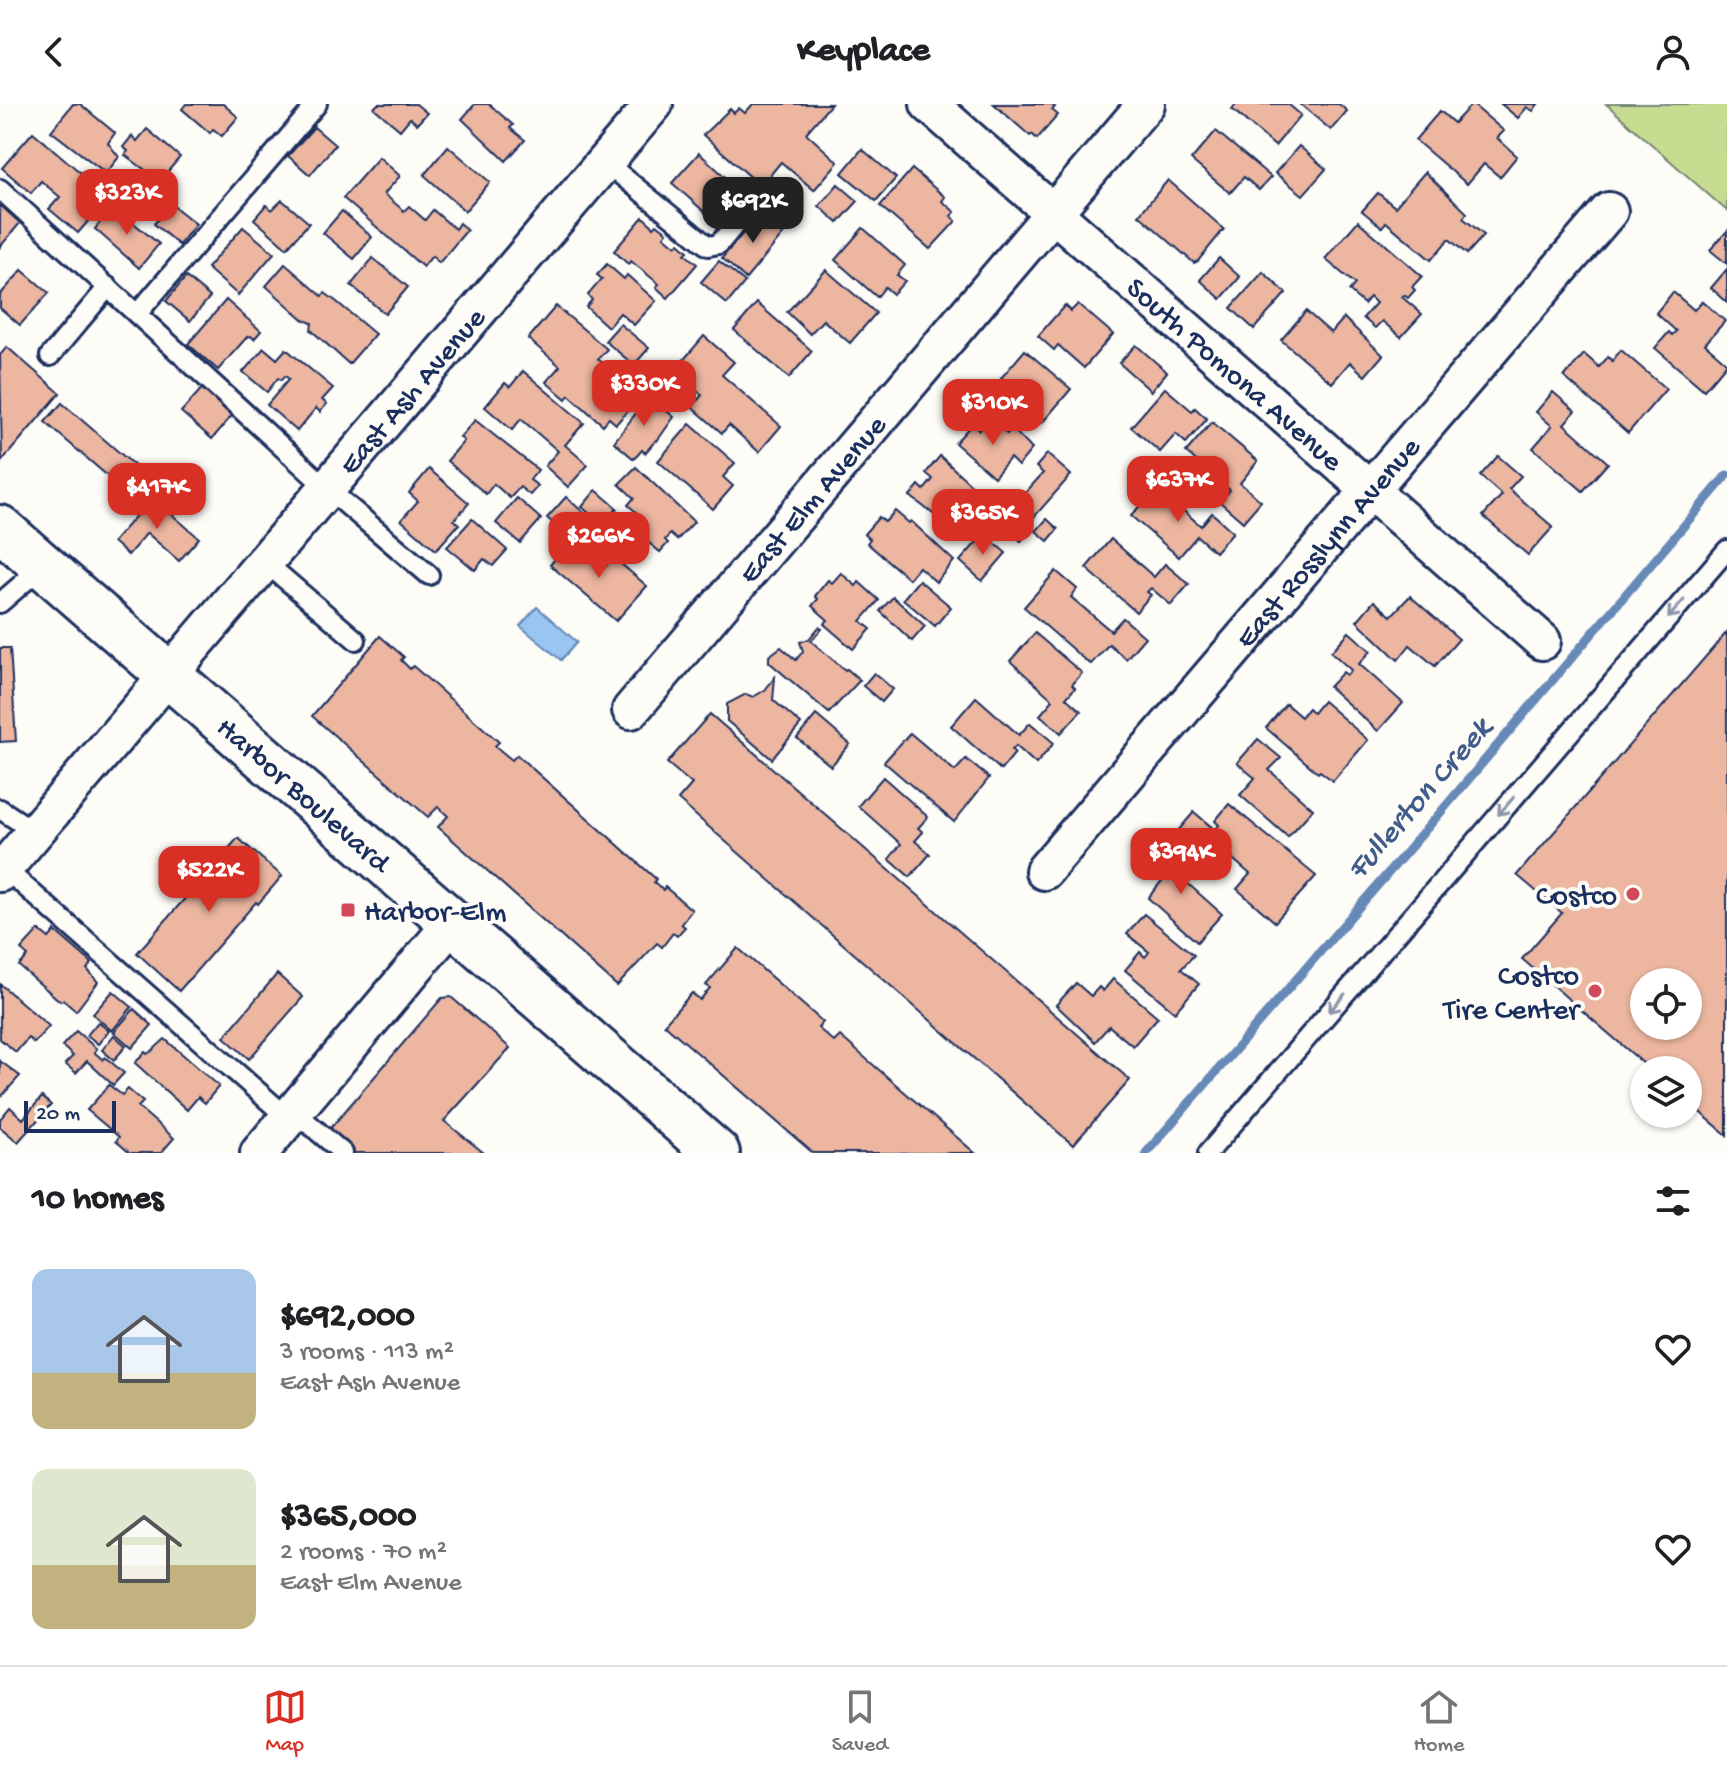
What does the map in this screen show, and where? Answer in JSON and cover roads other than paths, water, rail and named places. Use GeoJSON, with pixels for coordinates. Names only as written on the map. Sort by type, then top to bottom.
{"type":"FeatureCollection","features":[{"type":"Feature","properties":{"kind":"main road","name":"Harbor Boulevard"},"geometry":{"type":"LineString","coordinates":[[0,528],[717,1153]]}},
{"type":"Feature","properties":{"kind":"street","name":"East Ash Avenue"},"geometry":{"type":"LineString","coordinates":[[2,871],[654,104]]}},
{"type":"Feature","properties":{"kind":"street","name":"South Pomona Avenue"},"geometry":{"type":"LineString","coordinates":[[929,104],[1542,641]]}},
{"type":"Feature","properties":{"kind":"street","name":"East Elm Avenue"},"geometry":{"type":"LineString","coordinates":[[631,710],[1146,104]]}},
{"type":"Feature","properties":{"kind":"street","name":"East Rosslynn Avenue"},"geometry":{"type":"LineString","coordinates":[[1044,871],[1609,211]]}},
{"type":"Feature","properties":{"kind":"street"},"geometry":{"type":"LineString","coordinates":[[259,1153],[453,922]]}},
{"type":"Feature","properties":{"kind":"lane"},"geometry":{"type":"LineString","coordinates":[[137,314],[317,104]]}},
{"type":"Feature","properties":{"kind":"lane"},"geometry":{"type":"LineString","coordinates":[[605,162],[708,246],[719,244],[748,209]]}},
{"type":"Feature","properties":{"kind":"lane"},"geometry":{"type":"LineString","coordinates":[[0,189],[328,489],[429,575]]}},
{"type":"Feature","properties":{"kind":"lane"},"geometry":{"type":"LineString","coordinates":[[50,356],[108,287]]}},
{"type":"Feature","properties":{"kind":"lane"},"geometry":{"type":"LineString","coordinates":[[1208,1153],[1727,550]]}},
{"type":"Feature","properties":{"kind":"lane"},"geometry":{"type":"LineString","coordinates":[[265,562],[356,640]]}},
{"type":"Feature","properties":{"kind":"lane"},"geometry":{"type":"LineString","coordinates":[[0,603],[43,566]]}},
{"type":"Feature","properties":{"kind":"lane"},"geometry":{"type":"LineString","coordinates":[[0,809],[35,832]]}},
{"type":"Feature","properties":{"kind":"lane"},"geometry":{"type":"LineString","coordinates":[[2,871],[291,1114],[343,1153]]}},
{"type":"Feature","properties":{"kind":"water"},"geometry":{"type":"Polygon","coordinates":[[[537,607],[577,642],[561,660],[520,626],[537,607]]]}},
{"type":"Feature","properties":{"kind":"waterway","name":"Fullerton Creek"},"geometry":{"type":"LineString","coordinates":[[1146,1153],[1727,475]]}},
{"type":"Feature","properties":{"kind":"place","name":"Costco"},"geometry":{"type":"Point","coordinates":[1633,894]}},
{"type":"Feature","properties":{"kind":"place","name":"Harbor-Elm"},"geometry":{"type":"Point","coordinates":[348,910]}},
{"type":"Feature","properties":{"kind":"place","name":"Costco Tire Center"},"geometry":{"type":"Point","coordinates":[1595,991]}}]}
